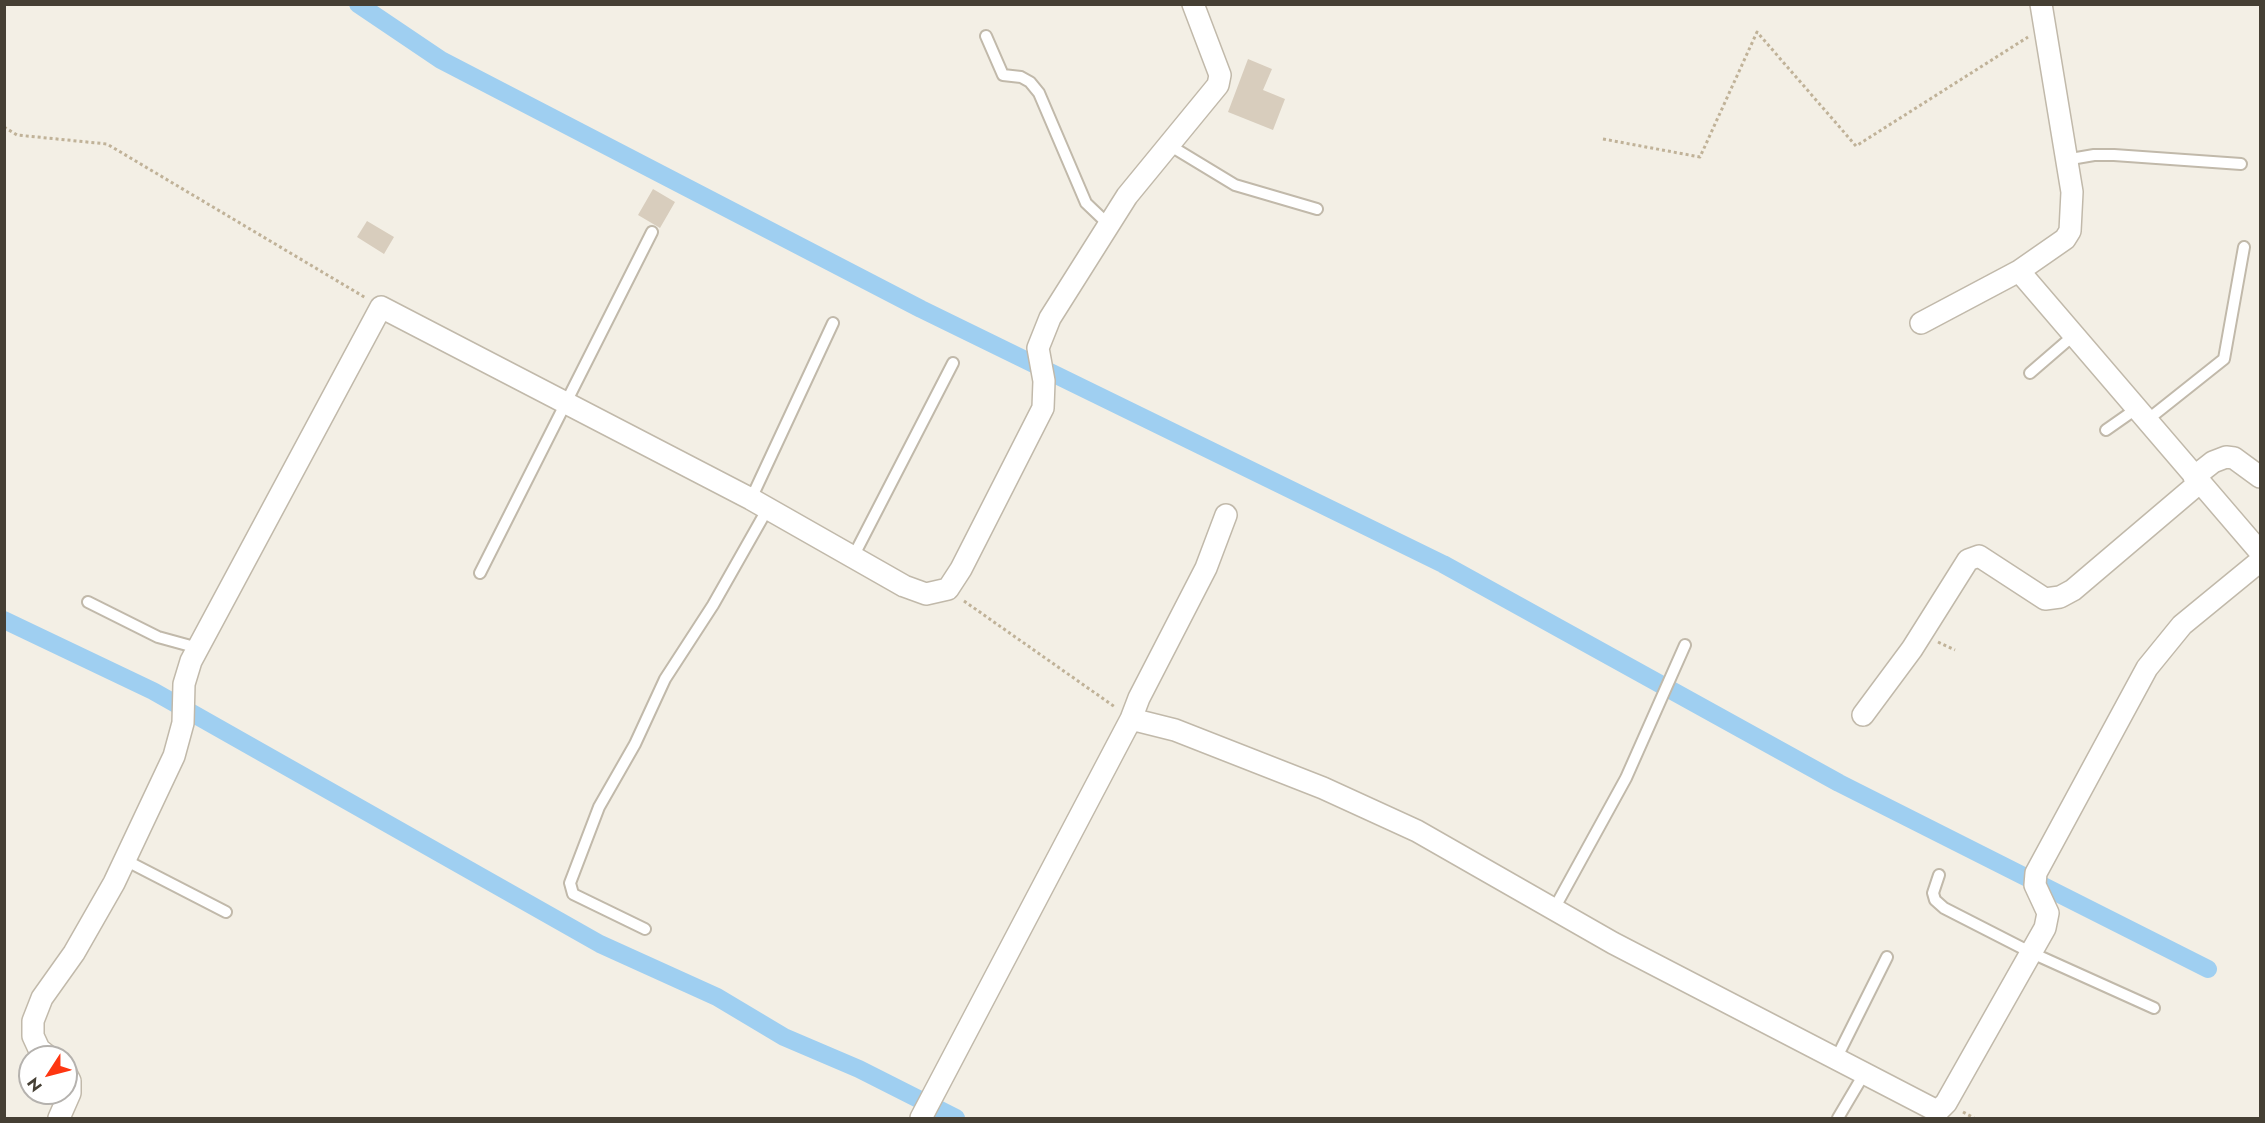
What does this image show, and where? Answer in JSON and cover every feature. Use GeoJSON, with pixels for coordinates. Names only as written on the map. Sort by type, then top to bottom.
{"type":"FeatureCollection","features":[{"type":"Feature","properties":{"kind":"street"},"geometry":{"type":"LineString","coordinates":[[37,1045],[33,1036],[36,1013],[42,998],[74,953],[125,860],[174,756],[183,723],[184,684],[198,648],[381,307],[759,503],[904,586],[926,594],[948,589],[961,569],[1043,408],[1044,381],[1038,348],[1050,318],[1127,196],[1218,85],[1220,75],[1192,4]]}},
{"type":"Feature","properties":{"kind":"street"},"geometry":{"type":"LineString","coordinates":[[1921,323],[2019,272],[2065,239],[2070,231],[2072,192],[2041,4]]}},
{"type":"Feature","properties":{"kind":"street"},"geometry":{"type":"LineString","coordinates":[[2019,272],[2260,552]]}},
{"type":"Feature","properties":{"kind":"street"},"geometry":{"type":"LineString","coordinates":[[1863,715],[1912,649],[1968,560],[1979,556],[2045,599],[2060,597],[2073,590],[2197,480],[2213,462],[2226,457],[2234,458],[2260,477]]}},
{"type":"Feature","properties":{"kind":"street"},"geometry":{"type":"LineString","coordinates":[[924,1111],[1131,719],[1138,698],[1206,568],[1226,515]]}},
{"type":"Feature","properties":{"kind":"street"},"geometry":{"type":"LineString","coordinates":[[1131,719],[1175,730],[1334,793],[1417,831],[1613,943],[1935,1110],[1940,1109],[2046,928],[2048,913],[2035,885],[2036,873],[2147,668],[2182,625],[2260,561]]}},
{"type":"Feature","properties":{"kind":"street"},"geometry":{"type":"LineString","coordinates":[[59,1119],[65,1105]]}},
{"type":"Feature","properties":{"kind":"lane"},"geometry":{"type":"LineString","coordinates":[[986,36],[1003,75],[1021,77],[1030,82],[1039,93],[1086,203],[1108,224]]}},
{"type":"Feature","properties":{"kind":"lane"},"geometry":{"type":"LineString","coordinates":[[1169,144],[1235,185],[1317,209]]}},
{"type":"Feature","properties":{"kind":"lane"},"geometry":{"type":"LineString","coordinates":[[2065,160],[2094,154],[2241,164]]}},
{"type":"Feature","properties":{"kind":"lane"},"geometry":{"type":"LineString","coordinates":[[480,573],[652,232]]}},
{"type":"Feature","properties":{"kind":"lane"},"geometry":{"type":"LineString","coordinates":[[2106,430],[2141,415],[2224,359],[2244,247]]}},
{"type":"Feature","properties":{"kind":"lane"},"geometry":{"type":"LineString","coordinates":[[645,929],[573,894],[570,883],[599,807],[635,744],[664,678],[713,605],[759,503],[833,323]]}},
{"type":"Feature","properties":{"kind":"lane"},"geometry":{"type":"LineString","coordinates":[[2030,373],[2074,335]]}},
{"type":"Feature","properties":{"kind":"lane"},"geometry":{"type":"LineString","coordinates":[[853,557],[953,363]]}},
{"type":"Feature","properties":{"kind":"lane"},"geometry":{"type":"LineString","coordinates":[[88,602],[158,638],[198,648]]}},
{"type":"Feature","properties":{"kind":"lane"},"geometry":{"type":"LineString","coordinates":[[1554,909],[1626,778],[1685,645]]}},
{"type":"Feature","properties":{"kind":"lane"},"geometry":{"type":"LineString","coordinates":[[125,860],[226,912]]}},
{"type":"Feature","properties":{"kind":"lane"},"geometry":{"type":"LineString","coordinates":[[1939,875],[1933,893],[1935,900],[1944,908],[2032,953],[2154,1008]]}},
{"type":"Feature","properties":{"kind":"lane"},"geometry":{"type":"LineString","coordinates":[[1836,1059],[1887,957]]}},
{"type":"Feature","properties":{"kind":"lane"},"geometry":{"type":"LineString","coordinates":[[1838,1119],[1864,1074]]}},
{"type":"Feature","properties":{"kind":"path"},"geometry":{"type":"LineString","coordinates":[[1603,139],[1700,157],[1757,32],[1856,146],[2044,27]]}},
{"type":"Feature","properties":{"kind":"path"},"geometry":{"type":"LineString","coordinates":[[4,127],[17,135],[107,144],[381,307]]}},
{"type":"Feature","properties":{"kind":"path"},"geometry":{"type":"LineString","coordinates":[[948,589],[1131,719]]}},
{"type":"Feature","properties":{"kind":"building"},"geometry":{"type":"Polygon","coordinates":[[[1248,59],[1272,69],[1263,90],[1285,99],[1273,130],[1228,112],[1248,59]]]}},
{"type":"Feature","properties":{"kind":"building"},"geometry":{"type":"Polygon","coordinates":[[[653,189],[675,202],[660,228],[638,215],[653,189]]]}},
{"type":"Feature","properties":{"kind":"building"},"geometry":{"type":"Polygon","coordinates":[[[367,221],[394,237],[384,254],[357,237],[367,221]]]}},
{"type":"Feature","properties":{"kind":"waterway"},"geometry":{"type":"LineString","coordinates":[[358,4],[441,60],[921,309],[1443,564],[1839,783],[2208,969]]}},
{"type":"Feature","properties":{"kind":"waterway"},"geometry":{"type":"LineString","coordinates":[[4,620],[153,691],[600,944],[717,997],[784,1037],[859,1069],[956,1118]]}}]}
